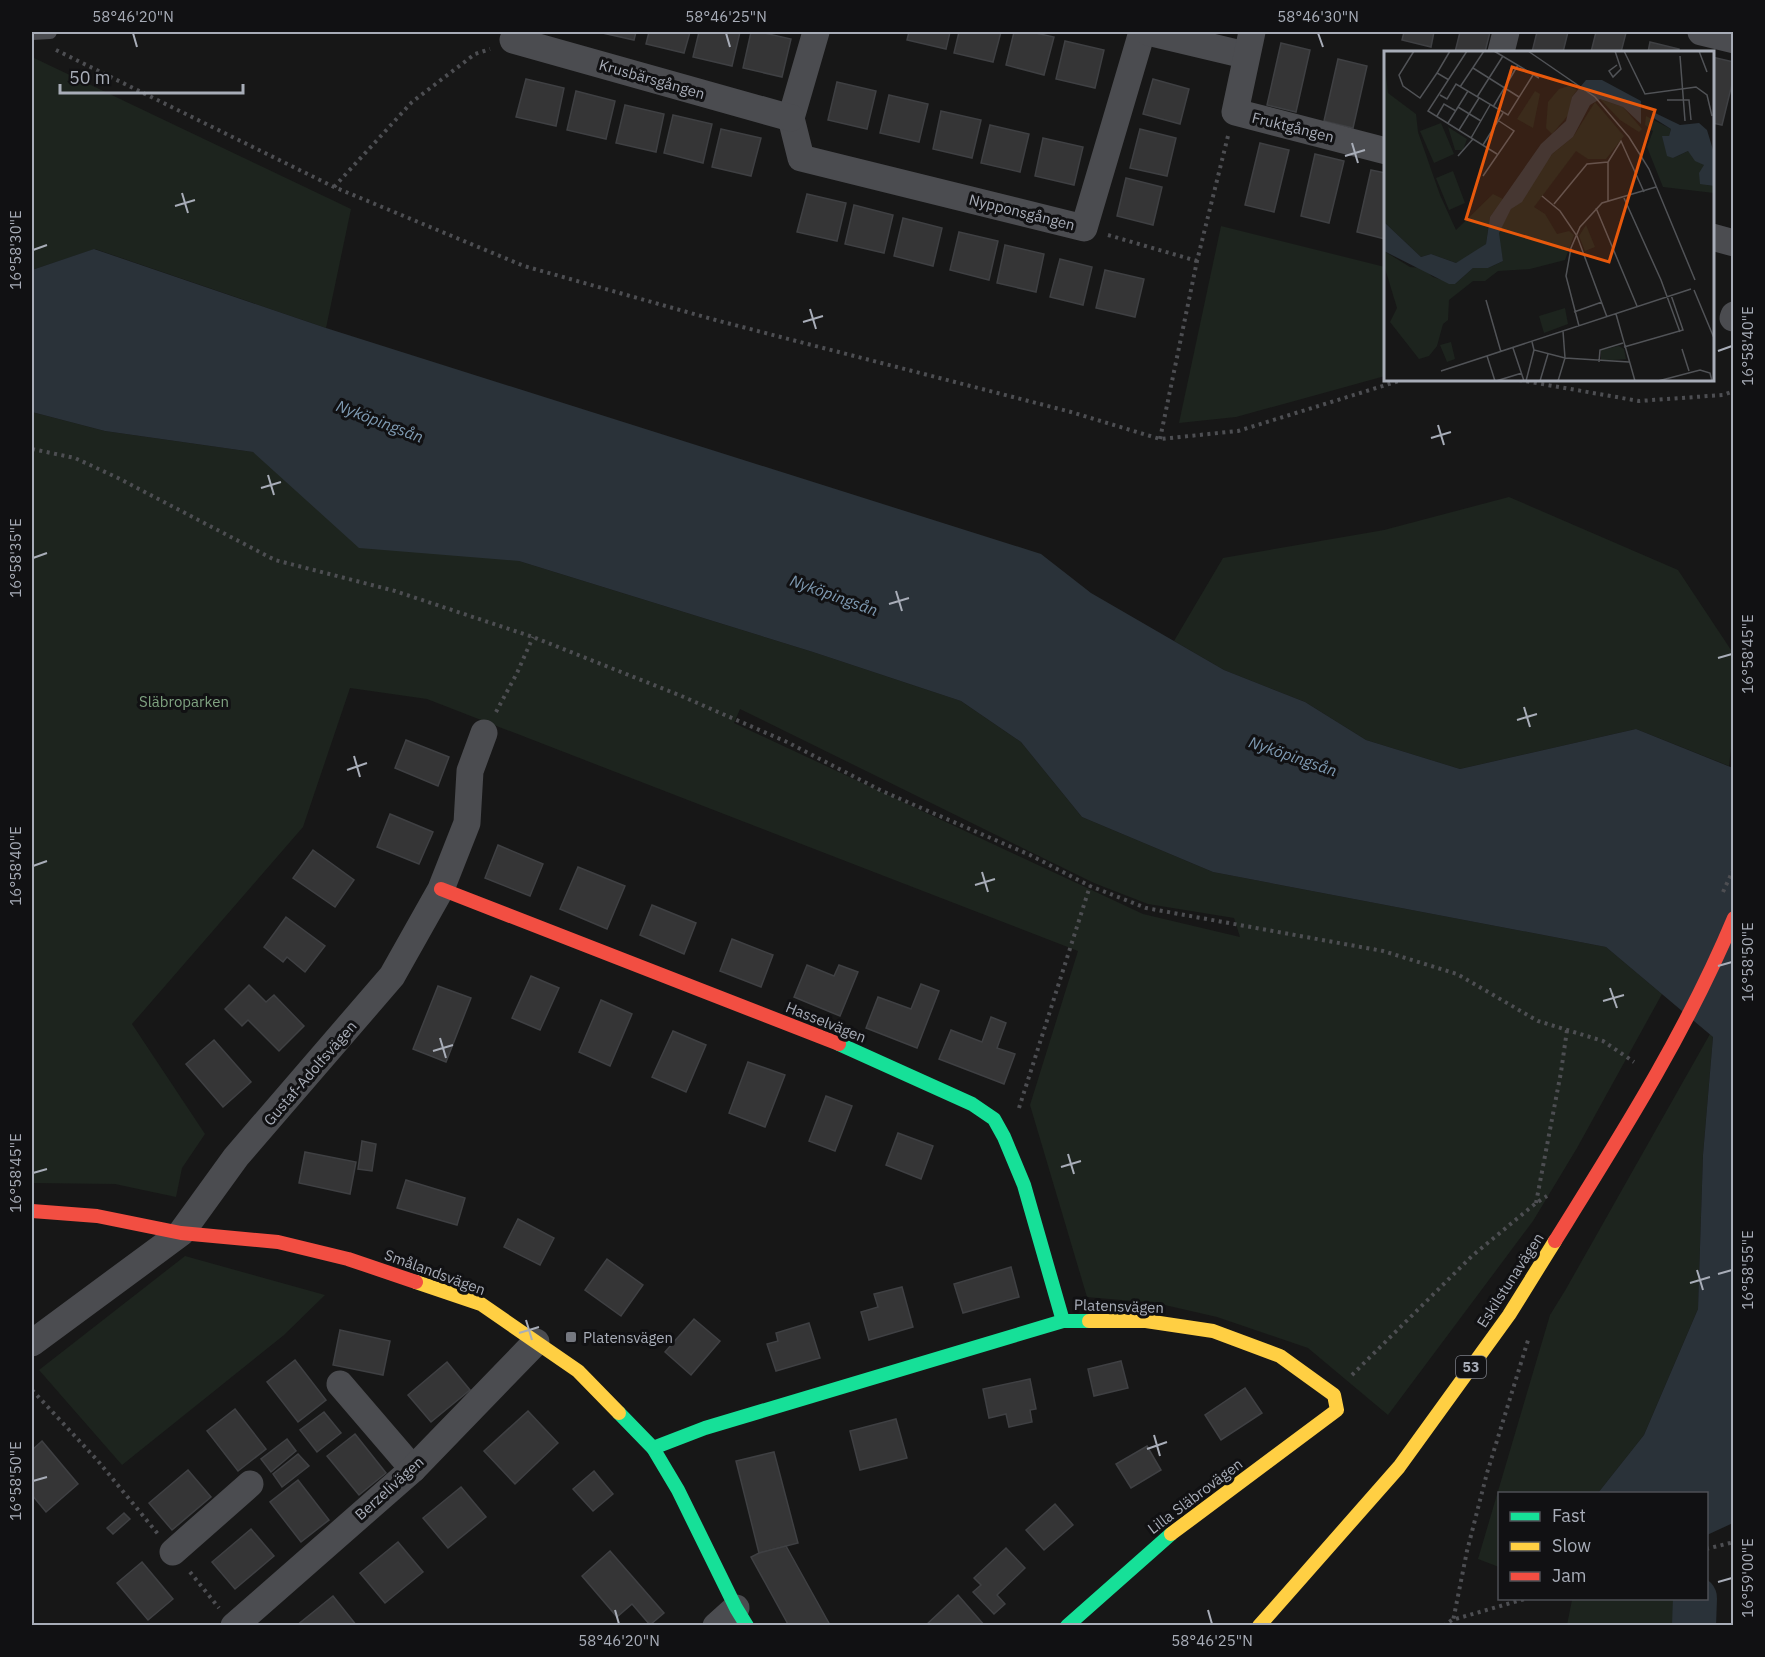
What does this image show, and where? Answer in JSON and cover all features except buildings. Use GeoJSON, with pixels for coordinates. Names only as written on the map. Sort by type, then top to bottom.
{"type":"FeatureCollection","features":[{"type":"Feature","properties":{"kind":"street"},"geometry":{"type":"LineString","coordinates":[[791,118],[816,32]]}},
{"type":"Feature","properties":{"kind":"street","name":"Nypponsgången"},"geometry":{"type":"LineString","coordinates":[[791,118],[801,158],[1084,228],[1142,32]]}},
{"type":"Feature","properties":{"kind":"street"},"geometry":{"type":"LineString","coordinates":[[1148,32],[1249,43],[1234,112]]}},
{"type":"Feature","properties":{"kind":"street"},"geometry":{"type":"LineString","coordinates":[[1501,51],[1506,32]]}},
{"type":"Feature","properties":{"kind":"street"},"geometry":{"type":"LineString","coordinates":[[1701,32],[1734,40]]}},
{"type":"Feature","properties":{"kind":"street","name":"Krusbärsgången"},"geometry":{"type":"LineString","coordinates":[[513,40],[791,118]]}},
{"type":"Feature","properties":{"kind":"street","name":"Fruktgången"},"geometry":{"type":"LineString","coordinates":[[1234,112],[1384,150]]}},
{"type":"Feature","properties":{"kind":"street"},"geometry":{"type":"LineString","coordinates":[[1714,237],[1734,243]]}},
{"type":"Feature","properties":{"kind":"street","name":"Gustaf-Adolfsvägen"},"geometry":{"type":"LineString","coordinates":[[32,1343],[181,1233],[236,1157],[392,976],[441,890],[467,824],[470,771],[484,733]]}},
{"type":"Feature","properties":{"kind":"street","name":"Hasselvägen"},"geometry":{"type":"LineString","coordinates":[[441,890],[828,1039],[972,1104],[993,1119],[1004,1137],[1024,1185],[1063,1321]]}},
{"type":"Feature","properties":{"kind":"street","name":"Eskilstunavägen"},"geometry":{"type":"LineString","coordinates":[[1260,1625],[1399,1467],[1509,1315],[1650,1088],[1711,973],[1734,918]]}},
{"type":"Feature","properties":{"kind":"street","name":"Smålandsvägen"},"geometry":{"type":"LineString","coordinates":[[32,1211],[97,1216],[181,1233],[278,1242],[348,1260],[481,1304],[578,1371],[653,1448],[678,1490],[733,1620]]}},
{"type":"Feature","properties":{"kind":"street","name":"Platensvägen"},"geometry":{"type":"LineString","coordinates":[[653,1448],[705,1428],[1063,1321],[1146,1321],[1213,1331],[1280,1356],[1334,1395]]}},
{"type":"Feature","properties":{"kind":"street","name":"Berzelivägen"},"geometry":{"type":"LineString","coordinates":[[234,1625],[413,1469],[536,1342]]}},
{"type":"Feature","properties":{"kind":"street"},"geometry":{"type":"LineString","coordinates":[[340,1384],[413,1469]]}},
{"type":"Feature","properties":{"kind":"street","name":"Lilla Släbrovägen"},"geometry":{"type":"LineString","coordinates":[[1067,1626],[1162,1540],[1337,1410],[1334,1395]]}},
{"type":"Feature","properties":{"kind":"street"},"geometry":{"type":"LineString","coordinates":[[173,1551],[250,1484]]}},
{"type":"Feature","properties":{"kind":"lane"},"geometry":{"type":"LineString","coordinates":[[32,33],[50,32]]}},
{"type":"Feature","properties":{"kind":"path"},"geometry":{"type":"LineString","coordinates":[[334,187],[412,102],[475,54],[513,40]]}},
{"type":"Feature","properties":{"kind":"path"},"geometry":{"type":"LineString","coordinates":[[52,48],[334,187],[524,266],[718,321],[1071,412],[1160,440],[1238,431],[1399,381]]}},
{"type":"Feature","properties":{"kind":"path"},"geometry":{"type":"LineString","coordinates":[[1160,440],[1197,261],[1234,112]]}},
{"type":"Feature","properties":{"kind":"path"},"geometry":{"type":"LineString","coordinates":[[1084,228],[1197,261]]}},
{"type":"Feature","properties":{"kind":"path"},"geometry":{"type":"LineString","coordinates":[[1525,381],[1639,401],[1723,395],[1734,392]]}},
{"type":"Feature","properties":{"kind":"path"},"geometry":{"type":"LineString","coordinates":[[32,449],[75,458],[275,560],[395,591],[533,637],[679,694],[787,742],[882,791],[1030,855],[1090,886],[1146,908],[1383,951],[1457,974],[1538,1021],[1603,1041],[1639,1066]]}},
{"type":"Feature","properties":{"kind":"path"},"geometry":{"type":"LineString","coordinates":[[484,733],[517,674],[533,637]]}},
{"type":"Feature","properties":{"kind":"path"},"geometry":{"type":"LineString","coordinates":[[1004,1137],[1017,1114],[1090,886]]}},
{"type":"Feature","properties":{"kind":"path"},"geometry":{"type":"LineString","coordinates":[[1536,1203],[1567,1030]]}},
{"type":"Feature","properties":{"kind":"path"},"geometry":{"type":"LineString","coordinates":[[1334,1395],[1367,1359],[1472,1256],[1536,1203],[1553,1193]]}},
{"type":"Feature","properties":{"kind":"path"},"geometry":{"type":"LineString","coordinates":[[1452,1623],[1487,1473],[1530,1337]]}},
{"type":"Feature","properties":{"kind":"path"},"geometry":{"type":"LineString","coordinates":[[32,1390],[98,1461],[234,1625]]}},
{"type":"Feature","properties":{"kind":"path"},"geometry":{"type":"LineString","coordinates":[[1708,1549],[1734,1542]]}},
{"type":"Feature","properties":{"kind":"path"},"geometry":{"type":"LineString","coordinates":[[1443,1626],[1525,1600]]}},
{"type":"Feature","properties":{"kind":"green space"},"geometry":{"type":"Polygon","coordinates":[[[32,57],[351,209],[326,328],[95,249],[32,270],[32,57]]]}},
{"type":"Feature","properties":{"kind":"green space"},"geometry":{"type":"Polygon","coordinates":[[[1221,226],[1384,267],[1384,376],[1236,417],[1179,423],[1221,226]]]}},
{"type":"Feature","properties":{"kind":"green space","name":"Släbroparken"},"geometry":{"type":"Polygon","coordinates":[[[32,412],[105,431],[253,452],[519,561],[813,652],[961,701],[1021,742],[1082,817],[1213,872],[1606,947],[1662,994],[1577,1148],[1533,1221],[1388,1415],[1308,1348],[1217,1317],[1156,1303],[1087,1297],[1030,1105],[1078,951],[427,699],[350,688],[303,827],[132,1024],[205,1134],[182,1168],[176,1197],[115,1184],[32,1183],[32,412]],[[740,709],[734,723],[1143,914],[1240,937],[1234,918],[1148,904],[1094,883],[740,709]]]}},
{"type":"Feature","properties":{"kind":"green space"},"geometry":{"type":"Polygon","coordinates":[[[1509,497],[1678,570],[1733,653],[1734,724],[1729,766],[1636,729],[1460,769],[1366,740],[1305,702],[1224,670],[1174,641],[1223,558],[1384,530],[1509,497]]]}},
{"type":"Feature","properties":{"kind":"green space"},"geometry":{"type":"Polygon","coordinates":[[[1710,1034],[1713,1037],[1703,1155],[1698,1309],[1644,1435],[1599,1492],[1498,1492],[1498,1567],[1478,1559],[1550,1315],[1710,1034]]]}},
{"type":"Feature","properties":{"kind":"green space"},"geometry":{"type":"Polygon","coordinates":[[[185,1256],[325,1295],[284,1335],[122,1465],[39,1370],[185,1256]]]}},
{"type":"Feature","properties":{"kind":"green space"},"geometry":{"type":"Polygon","coordinates":[[[1572,1600],[1681,1600],[1685,1625],[1567,1625],[1572,1600]]]}},
{"type":"Feature","properties":{"kind":"water"},"geometry":{"type":"Polygon","coordinates":[[[94,249],[326,328],[1041,554],[1091,593],[1224,670],[1305,702],[1366,740],[1460,769],[1636,729],[1733,768],[1733,1523],[1708,1535],[1708,1492],[1599,1492],[1644,1435],[1698,1309],[1703,1155],[1713,1037],[1606,947],[1213,872],[1082,817],[1021,742],[961,701],[813,652],[519,561],[359,548],[253,452],[105,431],[32,412],[32,270],[94,249]]]}},
{"type":"Feature","properties":{"kind":"waterway","name":"Nyköpingsån"},"geometry":{"type":"LineString","coordinates":[[1694,1626],[1695,1600]]}},
{"type":"Feature","properties":{"kind":"traffic: fast"},"geometry":{"type":"LineString","coordinates":[[839,1044],[972,1104],[994,1119],[1024,1185],[1063,1321]]}},
{"type":"Feature","properties":{"kind":"traffic: fast"},"geometry":{"type":"LineString","coordinates":[[653,1448],[705,1428],[1063,1321],[1089,1321]]}},
{"type":"Feature","properties":{"kind":"traffic: fast"},"geometry":{"type":"LineString","coordinates":[[619,1413],[653,1448],[678,1490],[747,1626]]}},
{"type":"Feature","properties":{"kind":"traffic: fast"},"geometry":{"type":"LineString","coordinates":[[1067,1626],[1171,1534]]}},
{"type":"Feature","properties":{"kind":"traffic: slow"},"geometry":{"type":"LineString","coordinates":[[1259,1626],[1399,1467],[1509,1315],[1555,1241]]}},
{"type":"Feature","properties":{"kind":"traffic: slow"},"geometry":{"type":"LineString","coordinates":[[416,1282],[481,1304],[578,1371],[619,1413]]}},
{"type":"Feature","properties":{"kind":"traffic: slow"},"geometry":{"type":"LineString","coordinates":[[1089,1321],[1146,1321],[1213,1331],[1280,1356],[1334,1395],[1337,1410],[1171,1534]]}},
{"type":"Feature","properties":{"kind":"traffic: jam"},"geometry":{"type":"LineString","coordinates":[[441,889],[839,1044]]}},
{"type":"Feature","properties":{"kind":"traffic: jam"},"geometry":{"type":"LineString","coordinates":[[1555,1241],[1674,1043],[1734,918]]}},
{"type":"Feature","properties":{"kind":"traffic: jam"},"geometry":{"type":"LineString","coordinates":[[32,1211],[97,1216],[181,1233],[278,1242],[348,1259],[416,1282]]}},
{"type":"Feature","properties":{"kind":"place","name":"Platensvägen"},"geometry":{"type":"Point","coordinates":[571,1337]}}]}
